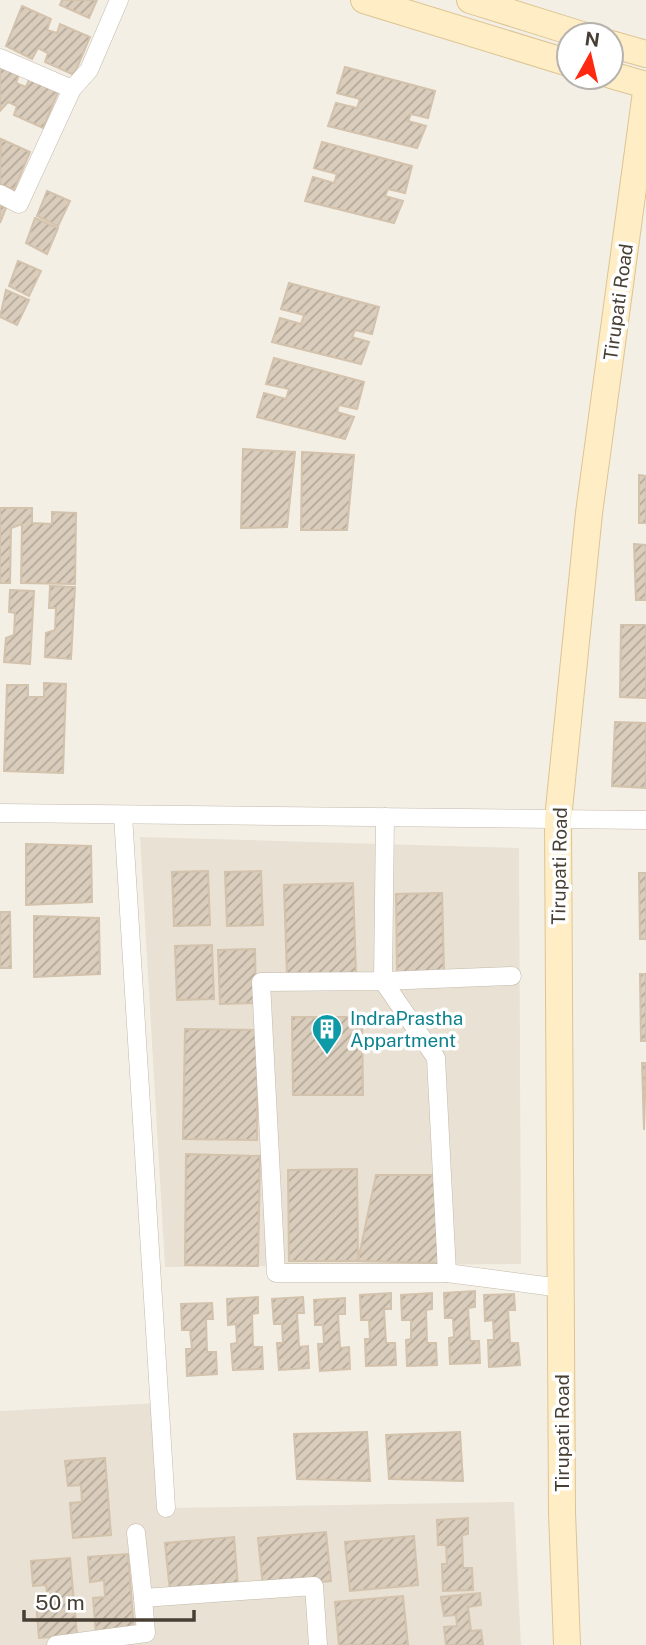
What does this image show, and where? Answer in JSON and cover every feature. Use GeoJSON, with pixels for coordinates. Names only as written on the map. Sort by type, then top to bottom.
{"type":"FeatureCollection","features":[{"type":"Feature","properties":{"kind":"street"},"geometry":{"type":"LineString","coordinates":[[0,194],[19,204],[72,89],[89,71],[119,0]]}},
{"type":"Feature","properties":{"kind":"street"},"geometry":{"type":"LineString","coordinates":[[364,0],[555,59]]}},
{"type":"Feature","properties":{"kind":"street"},"geometry":{"type":"LineString","coordinates":[[470,0],[555,27]]}},
{"type":"Feature","properties":{"kind":"street"},"geometry":{"type":"LineString","coordinates":[[625,48],[646,54]]}},
{"type":"Feature","properties":{"kind":"street"},"geometry":{"type":"LineString","coordinates":[[0,58],[72,89]]}},
{"type":"Feature","properties":{"kind":"street"},"geometry":{"type":"LineString","coordinates":[[625,79],[646,85]]}},
{"type":"Feature","properties":{"kind":"street","name":"Tirupati Road"},"geometry":{"type":"LineString","coordinates":[[566,1645],[558,819],[589,513],[646,92]]}},
{"type":"Feature","properties":{"kind":"street"},"geometry":{"type":"LineString","coordinates":[[0,813],[646,820]]}},
{"type":"Feature","properties":{"kind":"street"},"geometry":{"type":"LineString","coordinates":[[123,815],[166,1508]]}},
{"type":"Feature","properties":{"kind":"street"},"geometry":{"type":"LineString","coordinates":[[384,817],[383,981],[436,1058],[447,1273]]}},
{"type":"Feature","properties":{"kind":"street"},"geometry":{"type":"LineString","coordinates":[[512,976],[261,982],[276,1272],[447,1273],[561,1289]]}},
{"type":"Feature","properties":{"kind":"street"},"geometry":{"type":"LineString","coordinates":[[56,1645],[147,1639],[136,1533]]}},
{"type":"Feature","properties":{"kind":"street"},"geometry":{"type":"LineString","coordinates":[[144,1598],[314,1586],[318,1645]]}},
{"type":"Feature","properties":{"kind":"shaded area","name":"IndraPrastha Appartment"},"geometry":{"type":"Polygon","coordinates":[[[140,837],[519,848],[521,1264],[165,1267],[140,837]]]}},
{"type":"Feature","properties":{"kind":"shaded area"},"geometry":{"type":"Polygon","coordinates":[[[159,1403],[166,1508],[514,1502],[521,1645],[0,1645],[0,1411],[159,1403]]]}},
{"type":"Feature","properties":{"kind":"building"},"geometry":{"type":"Polygon","coordinates":[[[62,0],[97,0],[89,18],[60,5],[62,0]]]}},
{"type":"Feature","properties":{"kind":"building"},"geometry":{"type":"Polygon","coordinates":[[[22,6],[51,19],[47,30],[57,33],[60,24],[90,37],[74,75],[45,62],[48,53],[38,48],[32,59],[6,46],[22,6]]]}},
{"type":"Feature","properties":{"kind":"building"},"geometry":{"type":"Polygon","coordinates":[[[0,63],[20,72],[16,83],[26,87],[30,77],[59,90],[43,128],[14,115],[17,106],[8,102],[0,111],[0,63]]]}},
{"type":"Feature","properties":{"kind":"building"},"geometry":{"type":"Polygon","coordinates":[[[345,67],[435,91],[428,118],[411,114],[408,121],[426,126],[417,148],[328,126],[336,103],[357,108],[360,99],[337,93],[345,67]]]}},
{"type":"Feature","properties":{"kind":"building"},"geometry":{"type":"Polygon","coordinates":[[[1,139],[30,152],[14,190],[0,184],[1,139]]]}},
{"type":"Feature","properties":{"kind":"building"},"geometry":{"type":"Polygon","coordinates":[[[322,142],[412,166],[405,193],[388,189],[385,196],[403,201],[394,223],[305,201],[313,177],[334,183],[337,174],[314,168],[322,142]]]}},
{"type":"Feature","properties":{"kind":"building"},"geometry":{"type":"Polygon","coordinates":[[[47,191],[70,201],[58,226],[37,216],[47,191]]]}},
{"type":"Feature","properties":{"kind":"building"},"geometry":{"type":"Polygon","coordinates":[[[0,205],[6,208],[0,223],[0,205]]]}},
{"type":"Feature","properties":{"kind":"building"},"geometry":{"type":"Polygon","coordinates":[[[35,218],[58,228],[47,254],[26,243],[35,218]]]}},
{"type":"Feature","properties":{"kind":"building"},"geometry":{"type":"Polygon","coordinates":[[[18,261],[41,271],[29,296],[9,286],[18,261]]]}},
{"type":"Feature","properties":{"kind":"building"},"geometry":{"type":"Polygon","coordinates":[[[289,283],[379,307],[372,334],[355,330],[352,337],[369,342],[361,364],[272,342],[280,318],[301,324],[304,315],[281,309],[289,283]]]}},
{"type":"Feature","properties":{"kind":"building"},"geometry":{"type":"Polygon","coordinates":[[[6,290],[29,300],[17,325],[0,317],[6,290]]]}},
{"type":"Feature","properties":{"kind":"building"},"geometry":{"type":"Polygon","coordinates":[[[274,358],[364,382],[357,409],[339,405],[337,412],[354,417],[345,439],[257,417],[264,393],[286,399],[289,389],[266,384],[274,358]]]}},
{"type":"Feature","properties":{"kind":"building"},"geometry":{"type":"Polygon","coordinates":[[[243,449],[295,452],[287,527],[241,528],[243,449]]]}},
{"type":"Feature","properties":{"kind":"building"},"geometry":{"type":"Polygon","coordinates":[[[302,452],[354,455],[347,530],[301,530],[302,452]]]}},
{"type":"Feature","properties":{"kind":"building"},"geometry":{"type":"Polygon","coordinates":[[[639,475],[646,476],[646,523],[639,523],[639,475]]]}},
{"type":"Feature","properties":{"kind":"building"},"geometry":{"type":"Polygon","coordinates":[[[0,508],[32,508],[32,523],[52,524],[52,512],[76,513],[75,584],[21,583],[22,524],[11,528],[10,583],[0,583],[0,508]]]}},
{"type":"Feature","properties":{"kind":"building"},"geometry":{"type":"Polygon","coordinates":[[[634,544],[646,545],[646,600],[636,600],[634,544]]]}},
{"type":"Feature","properties":{"kind":"building"},"geometry":{"type":"Polygon","coordinates":[[[50,586],[75,587],[71,659],[45,657],[46,633],[55,630],[56,608],[49,608],[50,586]]]}},
{"type":"Feature","properties":{"kind":"building"},"geometry":{"type":"Polygon","coordinates":[[[10,590],[34,591],[30,664],[4,662],[6,638],[14,635],[15,613],[9,612],[10,590]]]}},
{"type":"Feature","properties":{"kind":"building"},"geometry":{"type":"Polygon","coordinates":[[[621,625],[646,625],[646,698],[620,697],[621,625]]]}},
{"type":"Feature","properties":{"kind":"building"},"geometry":{"type":"Polygon","coordinates":[[[44,683],[66,684],[63,773],[4,771],[7,685],[28,685],[28,697],[44,697],[44,683]]]}},
{"type":"Feature","properties":{"kind":"building"},"geometry":{"type":"Polygon","coordinates":[[[615,722],[646,723],[646,788],[612,786],[615,722]]]}},
{"type":"Feature","properties":{"kind":"building"},"geometry":{"type":"Polygon","coordinates":[[[26,844],[91,846],[92,902],[26,905],[26,844]]]}},
{"type":"Feature","properties":{"kind":"building"},"geometry":{"type":"Polygon","coordinates":[[[208,871],[210,925],[174,926],[172,872],[208,871]]]}},
{"type":"Feature","properties":{"kind":"building"},"geometry":{"type":"Polygon","coordinates":[[[261,871],[263,925],[227,926],[225,872],[261,871]]]}},
{"type":"Feature","properties":{"kind":"building"},"geometry":{"type":"Polygon","coordinates":[[[639,873],[646,873],[646,939],[640,939],[639,873]]]}},
{"type":"Feature","properties":{"kind":"building"},"geometry":{"type":"Polygon","coordinates":[[[353,883],[356,974],[287,977],[284,885],[353,883]]]}},
{"type":"Feature","properties":{"kind":"building"},"geometry":{"type":"Polygon","coordinates":[[[442,893],[444,973],[397,974],[396,894],[442,893]]]}},
{"type":"Feature","properties":{"kind":"building"},"geometry":{"type":"Polygon","coordinates":[[[0,912],[10,912],[11,968],[0,968],[0,912]]]}},
{"type":"Feature","properties":{"kind":"building"},"geometry":{"type":"Polygon","coordinates":[[[34,916],[99,918],[100,974],[34,977],[34,916]]]}},
{"type":"Feature","properties":{"kind":"building"},"geometry":{"type":"Polygon","coordinates":[[[212,945],[214,999],[177,1000],[175,946],[212,945]]]}},
{"type":"Feature","properties":{"kind":"building"},"geometry":{"type":"Polygon","coordinates":[[[255,949],[256,1003],[220,1004],[218,950],[255,949]]]}},
{"type":"Feature","properties":{"kind":"building"},"geometry":{"type":"Polygon","coordinates":[[[640,974],[646,974],[646,1041],[641,1041],[640,974]]]}},
{"type":"Feature","properties":{"kind":"building","name":"IndraPrastha Appartment"},"geometry":{"type":"Polygon","coordinates":[[[292,1017],[362,1017],[363,1095],[293,1095],[292,1017]]]}},
{"type":"Feature","properties":{"kind":"building"},"geometry":{"type":"Polygon","coordinates":[[[185,1029],[258,1030],[257,1140],[183,1139],[185,1029]]]}},
{"type":"Feature","properties":{"kind":"building"},"geometry":{"type":"Polygon","coordinates":[[[642,1063],[646,1063],[644,1130],[642,1063]]]}},
{"type":"Feature","properties":{"kind":"building"},"geometry":{"type":"Polygon","coordinates":[[[186,1154],[260,1156],[258,1266],[185,1265],[186,1154]]]}},
{"type":"Feature","properties":{"kind":"building"},"geometry":{"type":"Polygon","coordinates":[[[357,1169],[358,1261],[289,1261],[288,1170],[357,1169]]]}},
{"type":"Feature","properties":{"kind":"building"},"geometry":{"type":"Polygon","coordinates":[[[376,1175],[440,1175],[440,1263],[358,1261],[376,1175]]]}},
{"type":"Feature","properties":{"kind":"building"},"geometry":{"type":"Polygon","coordinates":[[[475,1291],[475,1307],[468,1308],[470,1341],[479,1341],[480,1363],[450,1364],[449,1338],[454,1337],[453,1318],[445,1318],[444,1293],[475,1291]]]}},
{"type":"Feature","properties":{"kind":"building"},"geometry":{"type":"Polygon","coordinates":[[[391,1293],[391,1309],[384,1309],[386,1343],[395,1343],[396,1365],[366,1366],[365,1339],[370,1339],[369,1320],[361,1320],[360,1295],[391,1293]]]}},
{"type":"Feature","properties":{"kind":"building"},"geometry":{"type":"Polygon","coordinates":[[[432,1293],[432,1309],[426,1310],[427,1343],[436,1343],[437,1365],[407,1366],[406,1340],[411,1339],[411,1320],[402,1320],[401,1295],[432,1293]]]}},
{"type":"Feature","properties":{"kind":"building"},"geometry":{"type":"Polygon","coordinates":[[[514,1294],[515,1310],[508,1310],[510,1343],[518,1343],[520,1365],[489,1367],[488,1340],[494,1340],[493,1320],[485,1321],[484,1295],[514,1294]]]}},
{"type":"Feature","properties":{"kind":"building"},"geometry":{"type":"Polygon","coordinates":[[[258,1297],[258,1313],[252,1314],[253,1347],[262,1347],[263,1369],[233,1370],[231,1344],[237,1343],[236,1324],[228,1325],[227,1299],[258,1297]]]}},
{"type":"Feature","properties":{"kind":"building"},"geometry":{"type":"Polygon","coordinates":[[[303,1297],[304,1313],[297,1313],[299,1347],[308,1346],[309,1368],[279,1370],[277,1343],[283,1343],[282,1324],[274,1324],[272,1299],[303,1297]]]}},
{"type":"Feature","properties":{"kind":"building"},"geometry":{"type":"Polygon","coordinates":[[[345,1298],[345,1314],[338,1314],[340,1348],[349,1347],[350,1369],[320,1371],[318,1344],[324,1344],[323,1325],[315,1325],[314,1300],[345,1298]]]}},
{"type":"Feature","properties":{"kind":"building"},"geometry":{"type":"Polygon","coordinates":[[[212,1303],[213,1319],[206,1319],[207,1352],[216,1352],[217,1374],[187,1376],[186,1349],[192,1349],[190,1330],[182,1330],[181,1304],[212,1303]]]}},
{"type":"Feature","properties":{"kind":"building"},"geometry":{"type":"Polygon","coordinates":[[[367,1432],[370,1481],[297,1479],[294,1434],[367,1432]]]}},
{"type":"Feature","properties":{"kind":"building"},"geometry":{"type":"Polygon","coordinates":[[[460,1432],[463,1481],[389,1479],[386,1435],[460,1432]]]}},
{"type":"Feature","properties":{"kind":"building"},"geometry":{"type":"Polygon","coordinates":[[[105,1458],[111,1535],[73,1538],[70,1503],[82,1502],[81,1485],[68,1486],[65,1461],[105,1458]]]}},
{"type":"Feature","properties":{"kind":"building"},"geometry":{"type":"Polygon","coordinates":[[[468,1518],[468,1534],[462,1535],[463,1568],[472,1568],[473,1590],[443,1591],[442,1564],[447,1564],[446,1545],[438,1545],[437,1520],[468,1518]]]}},
{"type":"Feature","properties":{"kind":"building"},"geometry":{"type":"Polygon","coordinates":[[[326,1532],[331,1581],[263,1587],[258,1538],[326,1532]]]}},
{"type":"Feature","properties":{"kind":"building"},"geometry":{"type":"Polygon","coordinates":[[[414,1536],[418,1585],[350,1591],[345,1542],[414,1536]]]}},
{"type":"Feature","properties":{"kind":"building"},"geometry":{"type":"Polygon","coordinates":[[[234,1537],[238,1586],[170,1592],[165,1543],[234,1537]]]}},
{"type":"Feature","properties":{"kind":"building"},"geometry":{"type":"Polygon","coordinates":[[[128,1554],[134,1631],[96,1634],[93,1598],[105,1597],[104,1580],[90,1582],[88,1557],[128,1554]]]}},
{"type":"Feature","properties":{"kind":"building"},"geometry":{"type":"Polygon","coordinates":[[[70,1558],[77,1635],[39,1638],[36,1603],[48,1602],[46,1585],[33,1586],[31,1561],[70,1558]]]}},
{"type":"Feature","properties":{"kind":"building"},"geometry":{"type":"Polygon","coordinates":[[[480,1593],[481,1605],[468,1607],[471,1631],[481,1630],[483,1645],[446,1645],[444,1627],[457,1626],[456,1615],[444,1616],[441,1597],[480,1593]]]}},
{"type":"Feature","properties":{"kind":"building"},"geometry":{"type":"Polygon","coordinates":[[[403,1596],[408,1645],[339,1645],[335,1602],[403,1596]]]}},
{"type":"Feature","properties":{"kind":"place","name":"IndraPrastha Appartment"},"geometry":{"type":"Point","coordinates":[327,1056]}}]}
